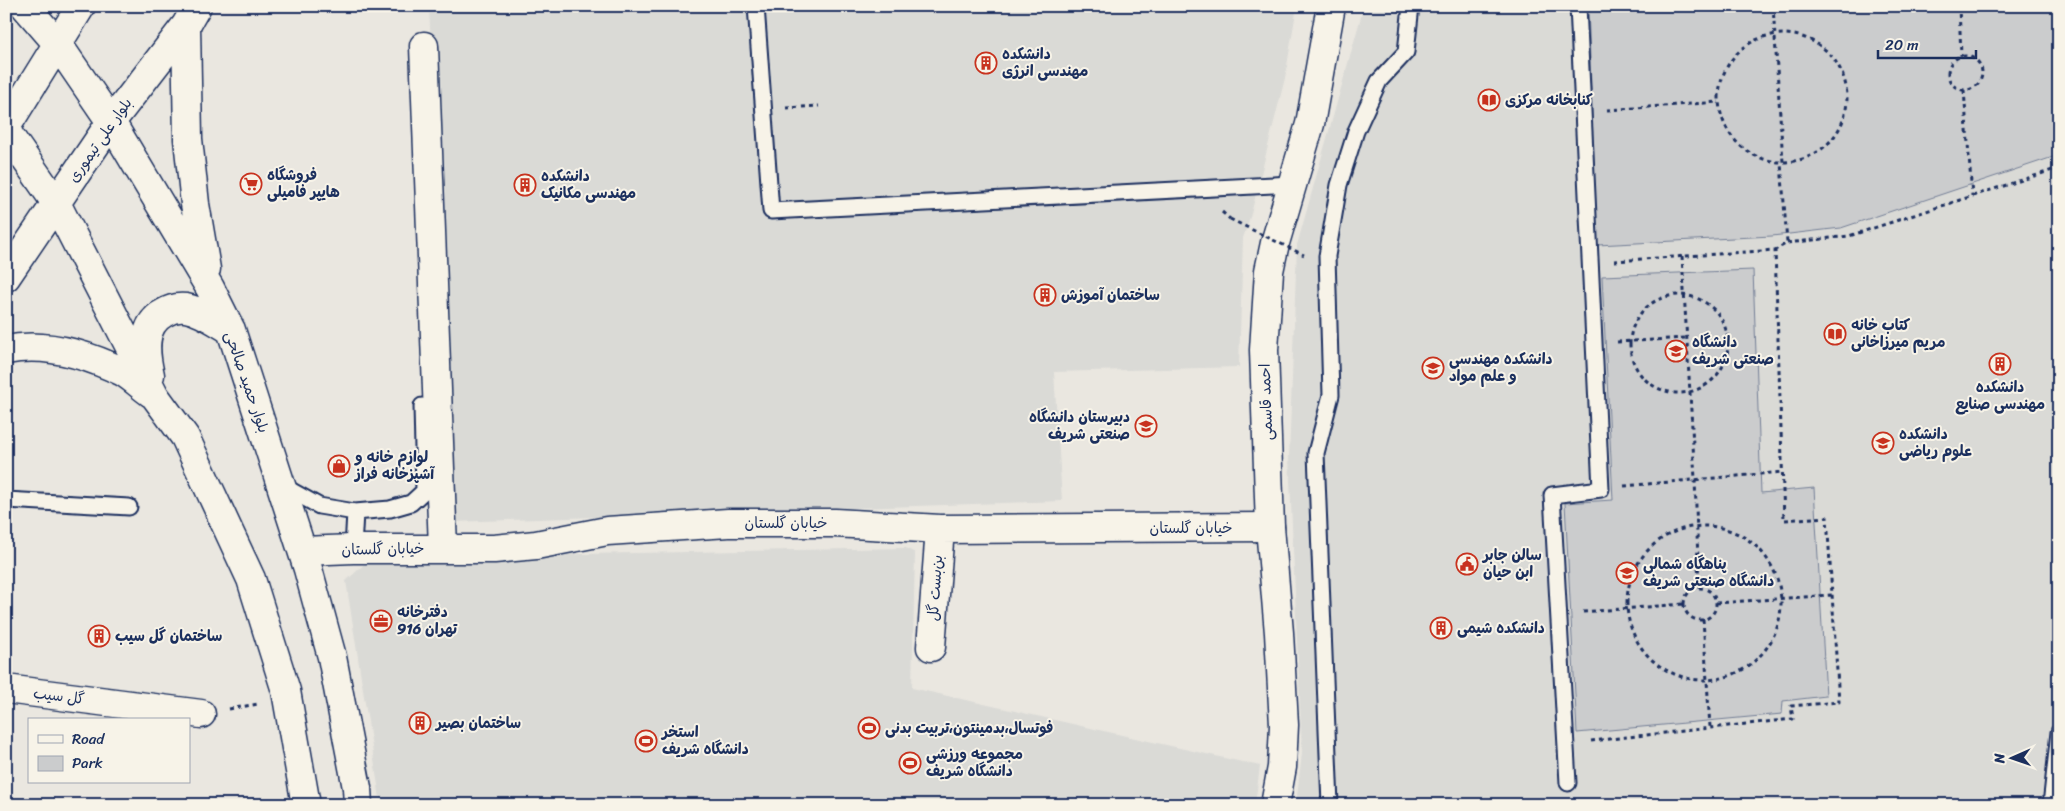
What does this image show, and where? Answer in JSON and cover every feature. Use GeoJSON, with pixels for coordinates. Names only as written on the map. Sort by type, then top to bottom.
{"type":"FeatureCollection","features":[{"type":"Feature","properties":{"kind":"main road","name":"بلوار حمید صالحی"},"geometry":{"type":"LineString","coordinates":[[25,6],[57,43],[111,122],[210,288],[231,330],[303,551],[332,657],[357,788],[358,805]]}},
{"type":"Feature","properties":{"kind":"main road"},"geometry":{"type":"LineString","coordinates":[[81,6],[6,129],[56,203],[155,396],[185,437],[251,579],[288,699],[306,805]]}},
{"type":"Feature","properties":{"kind":"main road","name":"احمد قاسمی"},"geometry":{"type":"LineString","coordinates":[[1275,805],[1282,767],[1284,725],[1279,633],[1270,527],[1264,340],[1269,271],[1275,243],[1310,124],[1332,6]]}},
{"type":"Feature","properties":{"kind":"main road"},"geometry":{"type":"LineString","coordinates":[[192,16],[188,139],[195,204],[210,288]]}},
{"type":"Feature","properties":{"kind":"main road","name":"بلوار علی تیموری"},"geometry":{"type":"LineString","coordinates":[[6,277],[111,122],[192,16]]}},
{"type":"Feature","properties":{"kind":"main road"},"geometry":{"type":"LineString","coordinates":[[424,46],[443,548]]}},
{"type":"Feature","properties":{"kind":"main road"},"geometry":{"type":"LineString","coordinates":[[155,396],[146,359],[149,327],[158,316],[170,309],[185,308],[203,314],[231,330]]}},
{"type":"Feature","properties":{"kind":"main road"},"geometry":{"type":"LineString","coordinates":[[6,350],[50,349],[89,357],[124,373],[155,396]]}},
{"type":"Feature","properties":{"kind":"main road","name":"خیابان گلستان"},"geometry":{"type":"LineString","coordinates":[[303,551],[443,548],[494,549],[536,545],[607,531],[728,523],[835,523],[940,530],[1270,527]]}},
{"type":"Feature","properties":{"kind":"main road","name":"بن‌‌بست گل"},"geometry":{"type":"LineString","coordinates":[[931,647],[940,530]]}},
{"type":"Feature","properties":{"kind":"main road","name":"گل سیب"},"geometry":{"type":"LineString","coordinates":[[6,689],[201,714]]}},
{"type":"Feature","properties":{"kind":"lane"},"geometry":{"type":"LineString","coordinates":[[756,6],[770,211],[1292,184]]}},
{"type":"Feature","properties":{"kind":"lane"},"geometry":{"type":"LineString","coordinates":[[1330,805],[1316,453],[1331,395],[1328,256],[1339,186],[1356,131],[1379,81],[1406,52],[1411,6]]}},
{"type":"Feature","properties":{"kind":"lane"},"geometry":{"type":"LineString","coordinates":[[1568,783],[1552,495],[1601,489],[1578,6]]}},
{"type":"Feature","properties":{"kind":"lane"},"geometry":{"type":"LineString","coordinates":[[282,486],[319,506],[355,512],[390,509],[411,503],[424,491],[422,406]]}},
{"type":"Feature","properties":{"kind":"lane"},"geometry":{"type":"LineString","coordinates":[[6,500],[129,507]]}},
{"type":"Feature","properties":{"kind":"lane"},"geometry":{"type":"LineString","coordinates":[[353,549],[355,512]]}},
{"type":"Feature","properties":{"kind":"lane"},"geometry":{"type":"LineString","coordinates":[[2051,805],[2059,732]]}},
{"type":"Feature","properties":{"kind":"path"},"geometry":{"type":"LineString","coordinates":[[1077,6],[1077,14]]}},
{"type":"Feature","properties":{"kind":"path"},"geometry":{"type":"LineString","coordinates":[[1773,6],[1787,243]]}},
{"type":"Feature","properties":{"kind":"path"},"geometry":{"type":"LineString","coordinates":[[1959,6],[1961,56]]}},
{"type":"Feature","properties":{"kind":"path"},"geometry":{"type":"LineString","coordinates":[[1774,34],[1802,36],[1822,47],[1832,56],[1844,75],[1848,97],[1846,117],[1836,137],[1820,153],[1775,164],[1755,158],[1736,144],[1721,118],[1719,102],[1724,72],[1736,54],[1758,39],[1774,34]]}},
{"type":"Feature","properties":{"kind":"path"},"geometry":{"type":"LineString","coordinates":[[1961,56],[1973,58],[1982,69],[1981,80],[1977,85],[1964,90],[1953,86],[1948,72],[1951,62],[1961,56]]}},
{"type":"Feature","properties":{"kind":"path"},"geometry":{"type":"LineString","coordinates":[[1964,90],[1972,196]]}},
{"type":"Feature","properties":{"kind":"path"},"geometry":{"type":"LineString","coordinates":[[1584,112],[1719,102]]}},
{"type":"Feature","properties":{"kind":"path"},"geometry":{"type":"LineString","coordinates":[[763,110],[819,106]]}},
{"type":"Feature","properties":{"kind":"path"},"geometry":{"type":"LineString","coordinates":[[1591,263],[1775,250],[1787,243],[1849,236],[2059,168]]}},
{"type":"Feature","properties":{"kind":"path"},"geometry":{"type":"LineString","coordinates":[[1230,219],[1304,254]]}},
{"type":"Feature","properties":{"kind":"path"},"geometry":{"type":"LineString","coordinates":[[1566,744],[1794,719],[1791,706],[1839,702],[1827,517],[1784,520],[1775,250]]}},
{"type":"Feature","properties":{"kind":"path"},"geometry":{"type":"LineString","coordinates":[[1682,256],[1695,479],[1699,588]]}},
{"type":"Feature","properties":{"kind":"path"},"geometry":{"type":"LineString","coordinates":[[1684,294],[1705,302],[1712,308],[1722,322],[1727,338],[1727,352],[1715,377],[1702,387],[1690,392],[1675,393],[1658,389],[1644,379],[1632,358],[1630,341],[1633,325],[1642,311],[1650,304],[1666,296],[1684,294]]}},
{"type":"Feature","properties":{"kind":"path"},"geometry":{"type":"LineString","coordinates":[[1594,343],[1687,338]]}},
{"type":"Feature","properties":{"kind":"path"},"geometry":{"type":"LineString","coordinates":[[1601,489],[1783,472]]}},
{"type":"Feature","properties":{"kind":"path"},"geometry":{"type":"LineString","coordinates":[[1714,525],[1744,536],[1764,554],[1777,577],[1781,599],[1776,631],[1762,655],[1743,670],[1718,680],[1688,680],[1663,670],[1638,645],[1627,620],[1626,592],[1635,566],[1660,538],[1687,526],[1714,525]]}},
{"type":"Feature","properties":{"kind":"path"},"geometry":{"type":"LineString","coordinates":[[1699,588],[1707,590],[1714,595],[1716,603],[1713,614],[1703,620],[1690,616],[1684,604],[1690,591],[1699,588]]}},
{"type":"Feature","properties":{"kind":"path"},"geometry":{"type":"LineString","coordinates":[[1716,603],[1832,595]]}},
{"type":"Feature","properties":{"kind":"path"},"geometry":{"type":"LineString","coordinates":[[1560,614],[1684,604]]}},
{"type":"Feature","properties":{"kind":"path"},"geometry":{"type":"LineString","coordinates":[[1703,620],[1710,727]]}},
{"type":"Feature","properties":{"kind":"path"},"geometry":{"type":"LineString","coordinates":[[201,714],[288,699]]}},
{"type":"Feature","properties":{"kind":"shaded area"},"geometry":{"type":"Polygon","coordinates":[[[429,6],[1297,6],[1285,78],[1251,214],[1243,238],[1239,367],[1054,372],[1062,501],[454,522],[429,6]]]}},
{"type":"Feature","properties":{"kind":"shaded area","name":"دانشگاه صنعتی شریف"},"geometry":{"type":"Polygon","coordinates":[[[1364,6],[2059,6],[2059,805],[1296,805],[1302,753],[1289,457],[1297,245],[1364,6]]]}},
{"type":"Feature","properties":{"kind":"shaded area"},"geometry":{"type":"Polygon","coordinates":[[[906,548],[915,553],[912,688],[1260,766],[1255,805],[381,805],[346,581],[371,558],[906,548]]]}},
{"type":"Feature","properties":{"kind":"green space"},"geometry":{"type":"Polygon","coordinates":[[[1588,6],[2059,6],[2059,155],[1841,228],[1772,236],[1597,245],[1588,6]]]}},
{"type":"Feature","properties":{"kind":"green space"},"geometry":{"type":"Polygon","coordinates":[[[1753,270],[1761,493],[1814,488],[1826,696],[1783,701],[1782,714],[1577,733],[1565,503],[1613,500],[1602,276],[1753,270]]]}},
{"type":"Feature","properties":{"kind":"place","name":"دانشکده مهندسی انرژی"},"geometry":{"type":"Point","coordinates":[986,63]}},
{"type":"Feature","properties":{"kind":"place","name":"کنابخانه مرکزی"},"geometry":{"type":"Point","coordinates":[1489,100]}},
{"type":"Feature","properties":{"kind":"place","name":"فروشگاه هایپر فامیلی"},"geometry":{"type":"Point","coordinates":[251,184]}},
{"type":"Feature","properties":{"kind":"place","name":"دانشکده مهندسی مکانیک"},"geometry":{"type":"Point","coordinates":[525,185]}},
{"type":"Feature","properties":{"kind":"place","name":"ساختمان آموزش"},"geometry":{"type":"Point","coordinates":[1045,295]}},
{"type":"Feature","properties":{"kind":"place","name":"کتاب خانه مریم میرزاخانی"},"geometry":{"type":"Point","coordinates":[1835,334]}},
{"type":"Feature","properties":{"kind":"place","name":"دانشگاه صنعتی شریف"},"geometry":{"type":"Point","coordinates":[1676,351]}},
{"type":"Feature","properties":{"kind":"place","name":"دانشکده مهندسی صنایع"},"geometry":{"type":"Point","coordinates":[2000,364]}},
{"type":"Feature","properties":{"kind":"place","name":"دانشکده مهندسی و علم مواد"},"geometry":{"type":"Point","coordinates":[1433,368]}},
{"type":"Feature","properties":{"kind":"place","name":"دبیرستان دانشگاه صنعتی شریف"},"geometry":{"type":"Point","coordinates":[1146,426]}},
{"type":"Feature","properties":{"kind":"place","name":"دانشکده علوم ریاضی"},"geometry":{"type":"Point","coordinates":[1883,443]}},
{"type":"Feature","properties":{"kind":"place","name":"لوازم خانه و آشپزخانه فراز"},"geometry":{"type":"Point","coordinates":[339,466]}},
{"type":"Feature","properties":{"kind":"place","name":"سالن جابر ابن حیان"},"geometry":{"type":"Point","coordinates":[1467,564]}},
{"type":"Feature","properties":{"kind":"place","name":"پناهگاه شمالی دانشگاه صنعتی شریف"},"geometry":{"type":"Point","coordinates":[1627,573]}},
{"type":"Feature","properties":{"kind":"place","name":"دفترخانه 916 تهران"},"geometry":{"type":"Point","coordinates":[381,621]}},
{"type":"Feature","properties":{"kind":"place","name":"دانشکده شیمی"},"geometry":{"type":"Point","coordinates":[1441,628]}},
{"type":"Feature","properties":{"kind":"place","name":"ساختمان گل سیب"},"geometry":{"type":"Point","coordinates":[99,636]}},
{"type":"Feature","properties":{"kind":"place","name":"ساختمان بصیر"},"geometry":{"type":"Point","coordinates":[420,723]}},
{"type":"Feature","properties":{"kind":"place","name":"فوتسال،بدمینتون،تربیت بدنی"},"geometry":{"type":"Point","coordinates":[869,728]}},
{"type":"Feature","properties":{"kind":"place","name":"استخر دانشگاه شریف"},"geometry":{"type":"Point","coordinates":[646,741]}},
{"type":"Feature","properties":{"kind":"place","name":"مجموعه ورزشی دانشگاه شریف"},"geometry":{"type":"Point","coordinates":[910,763]}}]}
